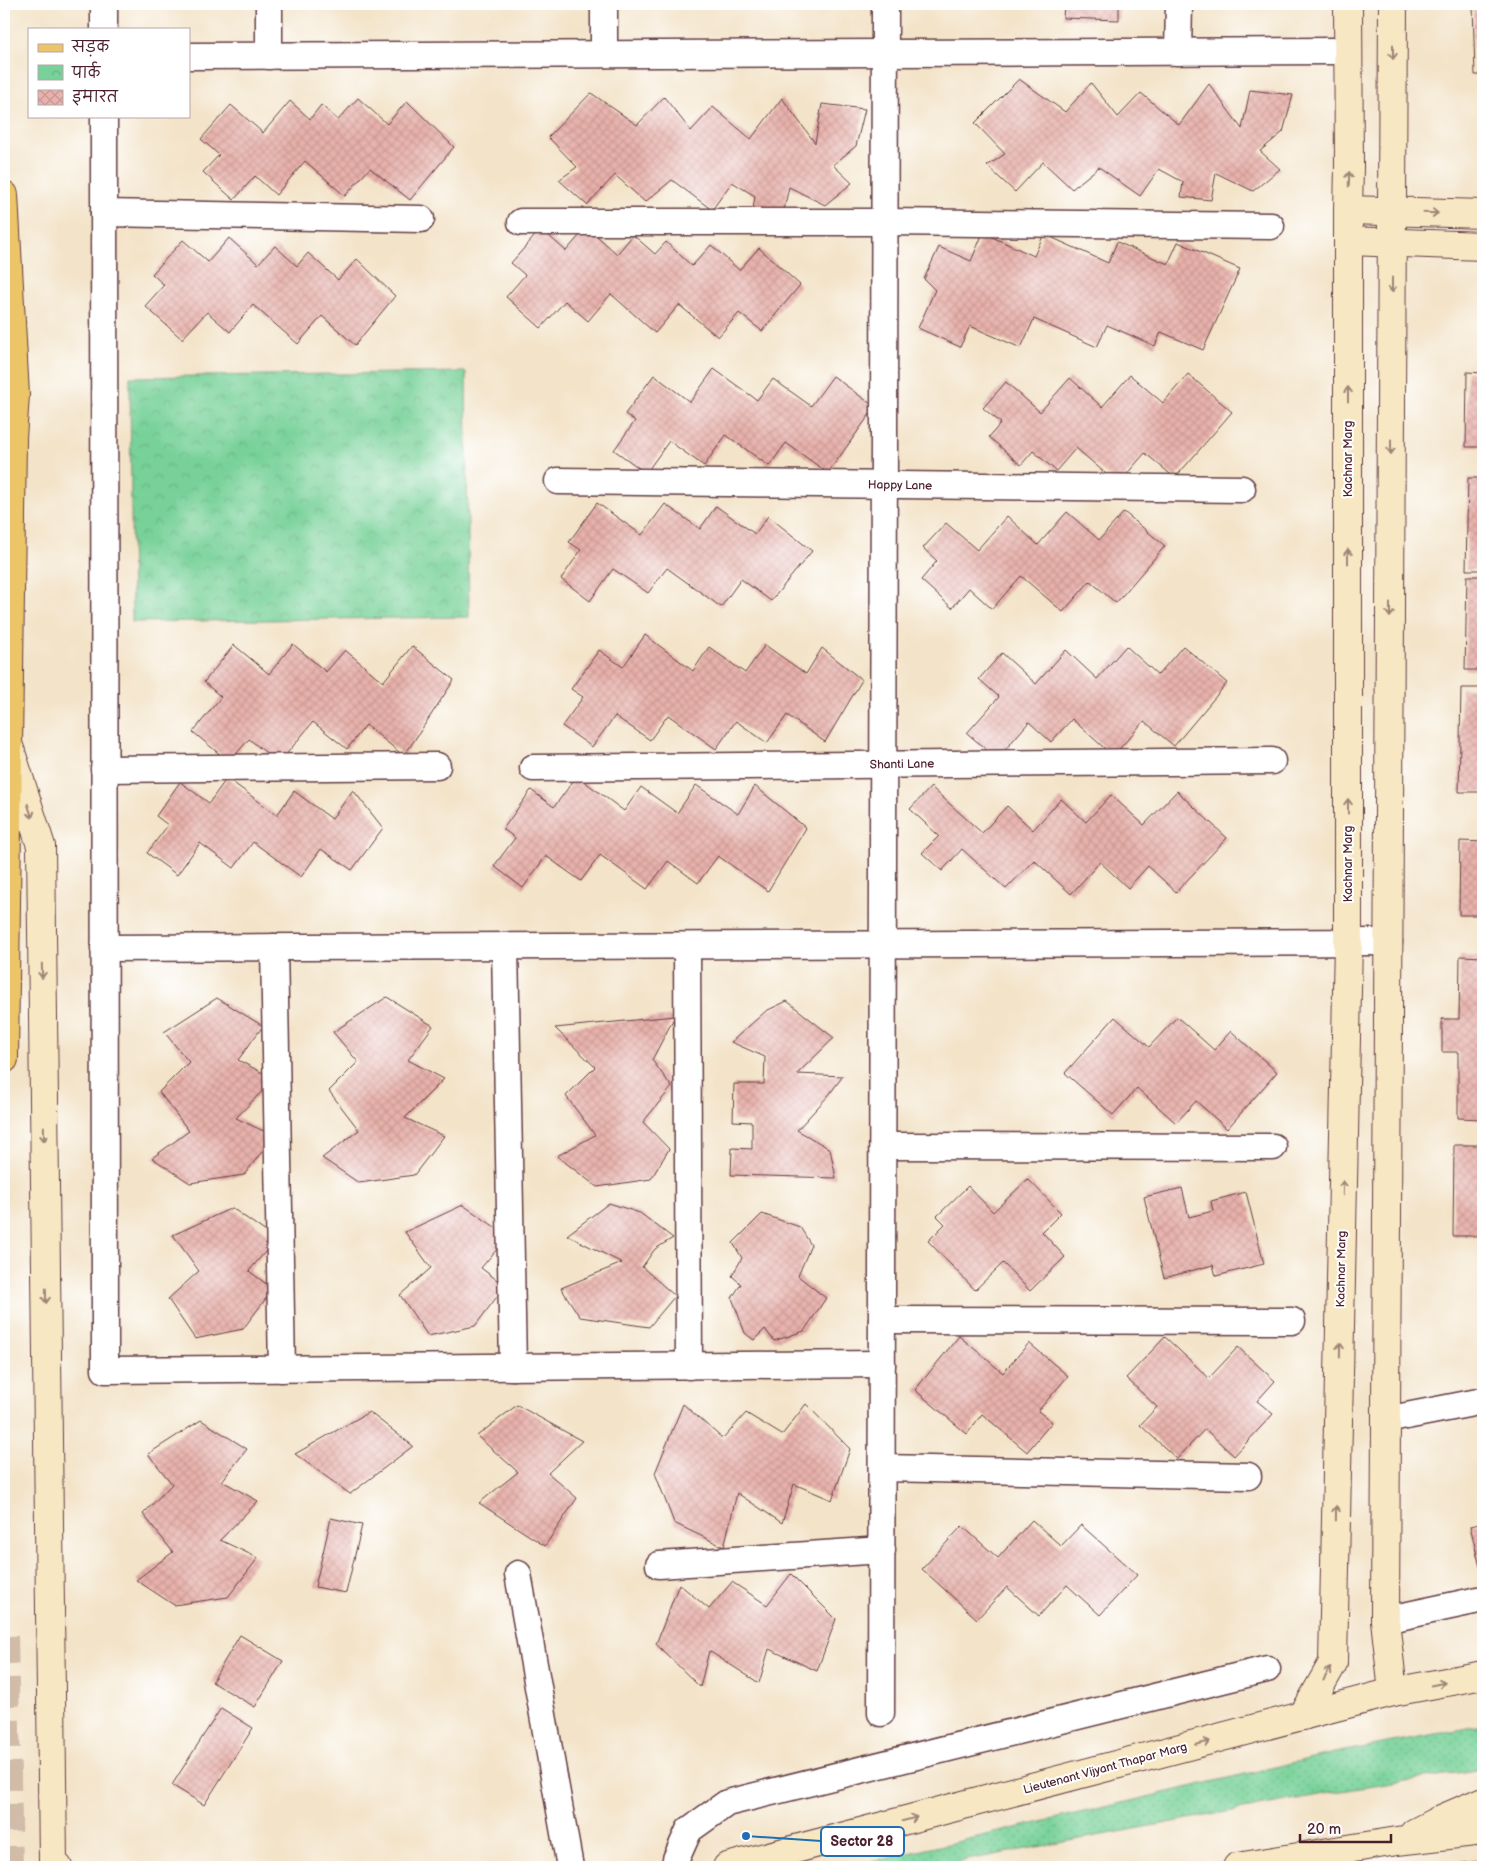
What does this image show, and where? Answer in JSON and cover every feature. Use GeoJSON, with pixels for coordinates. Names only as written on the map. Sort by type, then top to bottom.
{"type":"FeatureCollection","features":[{"type":"Feature","properties":{"kind":"main road"},"geometry":{"type":"LineString","coordinates":[[4,195],[14,395],[4,1059]]}},
{"type":"Feature","properties":{"kind":"street"},"geometry":{"type":"LineString","coordinates":[[104,4],[104,28]]}},
{"type":"Feature","properties":{"kind":"street"},"geometry":{"type":"LineString","coordinates":[[269,4],[270,56]]}},
{"type":"Feature","properties":{"kind":"street"},"geometry":{"type":"LineString","coordinates":[[604,4],[604,54]]}},
{"type":"Feature","properties":{"kind":"street"},"geometry":{"type":"LineString","coordinates":[[881,1713],[885,4]]}},
{"type":"Feature","properties":{"kind":"street"},"geometry":{"type":"LineString","coordinates":[[1178,4],[1178,52]]}},
{"type":"Feature","properties":{"kind":"street","name":"Kachnar Marg"},"geometry":{"type":"LineString","coordinates":[[1303,1716],[1333,1663],[1348,942],[1348,4]]}},
{"type":"Feature","properties":{"kind":"street"},"geometry":{"type":"LineString","coordinates":[[1393,4],[1385,1620],[1393,1692]]}},
{"type":"Feature","properties":{"kind":"street"},"geometry":{"type":"LineString","coordinates":[[190,56],[1348,51]]}},
{"type":"Feature","properties":{"kind":"street"},"geometry":{"type":"LineString","coordinates":[[104,118],[105,1370],[882,1364]]}},
{"type":"Feature","properties":{"kind":"street"},"geometry":{"type":"LineString","coordinates":[[1348,210],[1483,214]]}},
{"type":"Feature","properties":{"kind":"street"},"geometry":{"type":"LineString","coordinates":[[104,213],[422,219]]}},
{"type":"Feature","properties":{"kind":"street"},"geometry":{"type":"LineString","coordinates":[[521,222],[885,222],[1271,226]]}},
{"type":"Feature","properties":{"kind":"street"},"geometry":{"type":"LineString","coordinates":[[1348,241],[1392,241],[1483,246]]}},
{"type":"Feature","properties":{"kind":"street","name":"Happy Lane"},"geometry":{"type":"LineString","coordinates":[[558,481],[1242,489]]}},
{"type":"Feature","properties":{"kind":"street"},"geometry":{"type":"LineString","coordinates":[[9,748],[41,846],[54,1866]]}},
{"type":"Feature","properties":{"kind":"street","name":"Shanti Lane"},"geometry":{"type":"LineString","coordinates":[[532,768],[1272,761]]}},
{"type":"Feature","properties":{"kind":"street"},"geometry":{"type":"LineString","coordinates":[[104,768],[438,766]]}},
{"type":"Feature","properties":{"kind":"street"},"geometry":{"type":"LineString","coordinates":[[104,948],[1389,942]]}},
{"type":"Feature","properties":{"kind":"street"},"geometry":{"type":"LineString","coordinates":[[505,946],[513,1367]]}},
{"type":"Feature","properties":{"kind":"street"},"geometry":{"type":"LineString","coordinates":[[687,946],[689,1366]]}},
{"type":"Feature","properties":{"kind":"street"},"geometry":{"type":"LineString","coordinates":[[274,947],[282,1369]]}},
{"type":"Feature","properties":{"kind":"street"},"geometry":{"type":"LineString","coordinates":[[883,1146],[1273,1147]]}},
{"type":"Feature","properties":{"kind":"street"},"geometry":{"type":"LineString","coordinates":[[882,1320],[1292,1322]]}},
{"type":"Feature","properties":{"kind":"street"},"geometry":{"type":"LineString","coordinates":[[1386,1420],[1483,1401]]}},
{"type":"Feature","properties":{"kind":"street"},"geometry":{"type":"LineString","coordinates":[[882,1468],[1248,1476]]}},
{"type":"Feature","properties":{"kind":"street"},"geometry":{"type":"LineString","coordinates":[[659,1565],[882,1550]]}},
{"type":"Feature","properties":{"kind":"street"},"geometry":{"type":"LineString","coordinates":[[518,1574],[570,1867]]}},
{"type":"Feature","properties":{"kind":"street"},"geometry":{"type":"LineString","coordinates":[[1385,1620],[1483,1600]]}},
{"type":"Feature","properties":{"kind":"street"},"geometry":{"type":"LineString","coordinates":[[675,1867],[676,1859],[689,1830],[727,1803],[1267,1669]]}},
{"type":"Feature","properties":{"kind":"street","name":"Lieutenant Vijyant Thapar Marg"},"geometry":{"type":"LineString","coordinates":[[727,1867],[1393,1692],[1483,1675]]}},
{"type":"Feature","properties":{"kind":"street"},"geometry":{"type":"LineString","coordinates":[[1397,1841],[1483,1801]]}},
{"type":"Feature","properties":{"kind":"street"},"geometry":{"type":"LineString","coordinates":[[1237,1867],[1397,1841],[1483,1831]]}},
{"type":"Feature","properties":{"kind":"green space"},"geometry":{"type":"Polygon","coordinates":[[[466,372],[469,617],[132,622],[130,377],[466,372]]]}},
{"type":"Feature","properties":{"kind":"green space"},"geometry":{"type":"Polygon","coordinates":[[[1483,1725],[1483,1769],[1335,1792],[929,1867],[850,1867],[1334,1753],[1483,1725]]]}},
{"type":"Feature","properties":{"kind":"building"},"geometry":{"type":"Polygon","coordinates":[[[1064,4],[1119,4],[1119,20],[1063,18],[1064,4]]]}},
{"type":"Feature","properties":{"kind":"building"},"geometry":{"type":"Polygon","coordinates":[[[1473,4],[1483,4],[1483,75],[1475,75],[1473,4]]]}},
{"type":"Feature","properties":{"kind":"building"},"geometry":{"type":"Polygon","coordinates":[[[1019,79],[1065,112],[1091,83],[1118,117],[1141,93],[1179,125],[1209,84],[1242,129],[1250,90],[1293,95],[1283,132],[1260,151],[1280,169],[1253,191],[1216,173],[1211,200],[1181,197],[1183,182],[1159,169],[1140,196],[1099,167],[1072,189],[1043,162],[1015,192],[987,166],[1005,154],[975,123],[1019,79]]]}},
{"type":"Feature","properties":{"kind":"building"},"geometry":{"type":"Polygon","coordinates":[[[591,93],[637,125],[664,97],[691,131],[713,107],[751,139],[782,98],[815,143],[822,104],[865,109],[856,146],[833,165],[852,183],[825,205],[789,187],[783,214],[753,210],[755,196],[732,182],[712,210],[672,180],[645,202],[615,175],[587,205],[559,180],[577,167],[548,137],[591,93]]]}},
{"type":"Feature","properties":{"kind":"building"},"geometry":{"type":"Polygon","coordinates":[[[358,98],[387,124],[407,101],[454,147],[410,200],[370,168],[345,196],[305,161],[276,195],[255,176],[234,200],[203,172],[219,155],[201,139],[231,105],[263,133],[290,101],[310,119],[321,105],[338,120],[358,98]]]}},
{"type":"Feature","properties":{"kind":"building"},"geometry":{"type":"Polygon","coordinates":[[[587,227],[617,254],[633,235],[655,254],[666,242],[692,266],[711,245],[739,270],[759,248],[800,285],[762,331],[739,313],[718,337],[679,305],[655,333],[611,294],[588,321],[565,301],[541,328],[506,297],[525,275],[511,263],[541,229],[566,251],[587,227]]]}},
{"type":"Feature","properties":{"kind":"building"},"geometry":{"type":"Polygon","coordinates":[[[983,233],[1034,256],[1044,234],[1108,263],[1117,242],[1168,264],[1178,242],[1240,269],[1203,350],[1161,332],[1155,346],[1107,325],[1097,347],[1034,319],[1021,348],[970,326],[960,347],[918,328],[935,290],[924,279],[939,247],[971,261],[983,233]]]}},
{"type":"Feature","properties":{"kind":"building"},"geometry":{"type":"Polygon","coordinates":[[[229,238],[258,264],[275,246],[297,266],[308,253],[338,280],[357,259],[395,296],[355,345],[322,316],[298,344],[253,305],[230,332],[207,312],[182,339],[145,306],[164,285],[152,274],[183,240],[208,262],[229,238]]]}},
{"type":"Feature","properties":{"kind":"building"},"geometry":{"type":"Polygon","coordinates":[[[714,369],[757,400],[773,379],[811,406],[833,376],[875,407],[828,473],[786,443],[769,466],[726,435],[704,466],[669,441],[646,473],[614,450],[635,421],[625,414],[654,375],[690,402],[714,369]]]}},
{"type":"Feature","properties":{"kind":"building"},"geometry":{"type":"Polygon","coordinates":[[[1467,372],[1483,373],[1483,447],[1466,447],[1467,372]]]}},
{"type":"Feature","properties":{"kind":"building"},"geometry":{"type":"Polygon","coordinates":[[[1188,374],[1232,412],[1175,478],[1145,453],[1118,484],[1076,448],[1056,471],[1033,451],[1021,465],[989,437],[1001,423],[983,408],[1006,382],[1040,412],[1070,378],[1102,407],[1130,375],[1163,403],[1188,374]]]}},
{"type":"Feature","properties":{"kind":"building"},"geometry":{"type":"Polygon","coordinates":[[[1468,478],[1483,478],[1483,570],[1466,570],[1468,478]]]}},
{"type":"Feature","properties":{"kind":"building"},"geometry":{"type":"Polygon","coordinates":[[[597,503],[642,535],[665,504],[700,529],[716,506],[755,534],[768,516],[812,551],[771,601],[741,579],[721,607],[667,568],[648,593],[613,569],[590,601],[561,579],[581,550],[569,542],[597,503]]]}},
{"type":"Feature","properties":{"kind":"building"},"geometry":{"type":"Polygon","coordinates":[[[1067,512],[1099,540],[1124,512],[1165,546],[1116,603],[1090,581],[1063,612],[1021,576],[992,609],[969,588],[952,608],[921,580],[937,561],[923,548],[946,523],[977,550],[1007,516],[1038,545],[1067,512]]]}},
{"type":"Feature","properties":{"kind":"building"},"geometry":{"type":"Polygon","coordinates":[[[1467,576],[1483,576],[1483,670],[1465,670],[1467,576]]]}},
{"type":"Feature","properties":{"kind":"building"},"geometry":{"type":"Polygon","coordinates":[[[645,635],[693,671],[709,647],[745,673],[765,645],[806,674],[822,648],[862,680],[825,742],[787,715],[767,743],[736,721],[716,749],[668,715],[650,740],[615,716],[592,747],[562,726],[583,697],[571,689],[599,650],[623,667],[645,635]]]}},
{"type":"Feature","properties":{"kind":"building"},"geometry":{"type":"Polygon","coordinates":[[[293,644],[326,672],[345,650],[383,682],[412,646],[454,680],[404,756],[366,725],[347,749],[313,722],[279,763],[249,739],[229,762],[193,732],[221,697],[204,682],[234,645],[269,674],[293,644]]]}},
{"type":"Feature","properties":{"kind":"building"},"geometry":{"type":"Polygon","coordinates":[[[1126,646],[1158,675],[1183,646],[1227,683],[1174,746],[1144,721],[1113,756],[1072,719],[1051,742],[1029,722],[997,759],[967,733],[999,697],[979,679],[1002,653],[1036,684],[1066,650],[1097,679],[1126,646]]]}},
{"type":"Feature","properties":{"kind":"building"},"geometry":{"type":"Polygon","coordinates":[[[1461,688],[1483,688],[1483,792],[1459,792],[1461,688]]]}},
{"type":"Feature","properties":{"kind":"building"},"geometry":{"type":"Polygon","coordinates":[[[577,776],[624,811],[641,787],[677,813],[696,785],[738,814],[755,786],[806,828],[768,891],[718,856],[698,883],[668,861],[647,889],[600,855],[581,881],[546,856],[523,888],[494,866],[515,838],[503,829],[531,790],[554,807],[577,776]]]}},
{"type":"Feature","properties":{"kind":"building"},"geometry":{"type":"Polygon","coordinates":[[[227,778],[277,815],[294,791],[332,819],[353,790],[383,828],[352,870],[321,849],[301,877],[253,842],[234,868],[200,843],[177,875],[147,853],[168,825],[156,816],[180,782],[209,803],[227,778]]]}},
{"type":"Feature","properties":{"kind":"building"},"geometry":{"type":"Polygon","coordinates":[[[931,787],[982,833],[1007,806],[1033,830],[1061,799],[1086,822],[1111,795],[1144,825],[1177,791],[1227,838],[1176,892],[1148,866],[1128,888],[1100,862],[1071,894],[1034,860],[1006,889],[962,849],[942,871],[922,853],[939,836],[910,809],[931,787]]]}},
{"type":"Feature","properties":{"kind":"building"},"geometry":{"type":"Polygon","coordinates":[[[1460,841],[1483,842],[1483,915],[1459,915],[1460,841]]]}},
{"type":"Feature","properties":{"kind":"building"},"geometry":{"type":"Polygon","coordinates":[[[1460,956],[1483,957],[1483,1119],[1458,1118],[1458,1052],[1442,1052],[1442,1019],[1459,1019],[1460,956]]]}},
{"type":"Feature","properties":{"kind":"building"},"geometry":{"type":"Polygon","coordinates":[[[387,997],[433,1026],[408,1060],[444,1079],[405,1118],[444,1136],[414,1175],[359,1183],[322,1158],[359,1130],[329,1091],[358,1062],[333,1032],[387,997]]]}},
{"type":"Feature","properties":{"kind":"building"},"geometry":{"type":"Polygon","coordinates":[[[217,998],[263,1026],[238,1060],[274,1079],[236,1118],[274,1136],[244,1175],[190,1183],[152,1158],[189,1131],[159,1092],[189,1062],[164,1032],[217,998]]]}},
{"type":"Feature","properties":{"kind":"building"},"geometry":{"type":"Polygon","coordinates":[[[787,1001],[834,1038],[797,1074],[843,1076],[828,1096],[797,1130],[830,1149],[836,1178],[731,1175],[732,1148],[752,1149],[752,1122],[733,1121],[734,1084],[764,1084],[765,1057],[731,1042],[766,1011],[787,1001]]]}},
{"type":"Feature","properties":{"kind":"building"},"geometry":{"type":"Polygon","coordinates":[[[675,1016],[652,1060],[672,1087],[643,1122],[669,1149],[651,1179],[597,1187],[557,1156],[595,1135],[566,1096],[595,1067],[555,1028],[675,1016]]]}},
{"type":"Feature","properties":{"kind":"building"},"geometry":{"type":"Polygon","coordinates":[[[1115,1017],[1149,1047],[1177,1017],[1214,1050],[1231,1031],[1277,1072],[1227,1129],[1196,1101],[1176,1123],[1137,1088],[1113,1115],[1065,1073],[1115,1017]]]}},
{"type":"Feature","properties":{"kind":"building"},"geometry":{"type":"Polygon","coordinates":[[[1454,1145],[1483,1145],[1483,1236],[1453,1236],[1454,1145]]]}},
{"type":"Feature","properties":{"kind":"building"},"geometry":{"type":"Polygon","coordinates":[[[1028,1179],[1061,1213],[1042,1232],[1065,1257],[1030,1291],[1003,1263],[975,1290],[928,1241],[945,1224],[937,1216],[968,1186],[993,1212],[1028,1179]]]}},
{"type":"Feature","properties":{"kind":"building"},"geometry":{"type":"Polygon","coordinates":[[[1182,1188],[1189,1217],[1213,1211],[1211,1201],[1246,1192],[1264,1264],[1216,1276],[1213,1265],[1164,1278],[1144,1197],[1182,1188]]]}},
{"type":"Feature","properties":{"kind":"building"},"geometry":{"type":"Polygon","coordinates":[[[609,1203],[640,1213],[673,1238],[655,1249],[642,1267],[675,1296],[649,1327],[580,1317],[561,1288],[622,1263],[567,1235],[609,1203]]]}},
{"type":"Feature","properties":{"kind":"building"},"geometry":{"type":"Polygon","coordinates":[[[463,1205],[508,1236],[481,1268],[505,1286],[475,1326],[428,1336],[400,1295],[431,1268],[405,1232],[463,1205]]]}},
{"type":"Feature","properties":{"kind":"building"},"geometry":{"type":"Polygon","coordinates":[[[232,1208],[276,1239],[249,1271],[273,1289],[243,1329],[195,1339],[168,1299],[199,1271],[173,1235],[232,1208]]]}},
{"type":"Feature","properties":{"kind":"building"},"geometry":{"type":"Polygon","coordinates":[[[762,1214],[800,1227],[811,1245],[798,1276],[826,1298],[804,1331],[774,1341],[765,1329],[754,1340],[745,1333],[732,1298],[741,1284],[732,1276],[742,1258],[733,1243],[762,1214]]]}},
{"type":"Feature","properties":{"kind":"building"},"geometry":{"type":"Polygon","coordinates":[[[959,1336],[1003,1373],[1029,1343],[1068,1376],[1038,1411],[1052,1422],[1027,1452],[982,1414],[967,1434],[915,1390],[959,1336]]]}},
{"type":"Feature","properties":{"kind":"building"},"geometry":{"type":"Polygon","coordinates":[[[1165,1337],[1209,1378],[1238,1347],[1275,1381],[1257,1401],[1273,1414],[1234,1456],[1205,1429],[1177,1459],[1140,1425],[1157,1407],[1126,1378],[1165,1337]]]}},
{"type":"Feature","properties":{"kind":"building"},"geometry":{"type":"Polygon","coordinates":[[[683,1404],[723,1439],[746,1413],[782,1435],[806,1404],[850,1449],[832,1500],[794,1484],[782,1523],[737,1493],[724,1547],[674,1523],[655,1473],[683,1404]]]}},
{"type":"Feature","properties":{"kind":"building"},"geometry":{"type":"Polygon","coordinates":[[[517,1405],[582,1441],[548,1473],[577,1498],[545,1546],[479,1503],[518,1472],[477,1436],[517,1405]]]}},
{"type":"Feature","properties":{"kind":"building"},"geometry":{"type":"Polygon","coordinates":[[[369,1412],[413,1446],[350,1494],[295,1454],[369,1412]]]}},
{"type":"Feature","properties":{"kind":"building"},"geometry":{"type":"Polygon","coordinates":[[[201,1420],[247,1449],[222,1481],[258,1501],[220,1540],[258,1558],[228,1597],[174,1605],[136,1580],[173,1552],[143,1514],[172,1484],[148,1454],[201,1420]]]}},
{"type":"Feature","properties":{"kind":"building"},"geometry":{"type":"Polygon","coordinates":[[[331,1518],[362,1525],[346,1593],[315,1587],[331,1518]]]}},
{"type":"Feature","properties":{"kind":"building"},"geometry":{"type":"Polygon","coordinates":[[[1032,1520],[1061,1546],[1081,1525],[1137,1575],[1100,1615],[1067,1585],[1039,1616],[1007,1587],[977,1619],[922,1569],[962,1526],[998,1558],[1032,1520]]]}},
{"type":"Feature","properties":{"kind":"building"},"geometry":{"type":"Polygon","coordinates":[[[1483,1523],[1483,1566],[1480,1567],[1470,1526],[1483,1523]]]}},
{"type":"Feature","properties":{"kind":"building"},"geometry":{"type":"Polygon","coordinates":[[[791,1574],[836,1619],[817,1671],[769,1649],[759,1683],[709,1651],[700,1687],[656,1644],[679,1584],[709,1609],[732,1582],[767,1605],[791,1574]]]}},
{"type":"Feature","properties":{"kind":"building"},"geometry":{"type":"Polygon","coordinates":[[[240,1635],[283,1661],[255,1707],[212,1682],[240,1635]]]}},
{"type":"Feature","properties":{"kind":"building"},"geometry":{"type":"Polygon","coordinates":[[[221,1708],[253,1728],[204,1805],[172,1785],[221,1708]]]}},
{"type":"Feature","properties":{"kind":"tunnel"},"geometry":{"type":"LineString","coordinates":[[4,1636],[9,1867]]}},
{"type":"Feature","properties":{"kind":"railway"},"geometry":{"type":"LineString","coordinates":[[1450,1867],[1483,1863]]}},
{"type":"Feature","properties":{"kind":"place","name":"Sector 28"},"geometry":{"type":"Point","coordinates":[746,1836]}}]}
